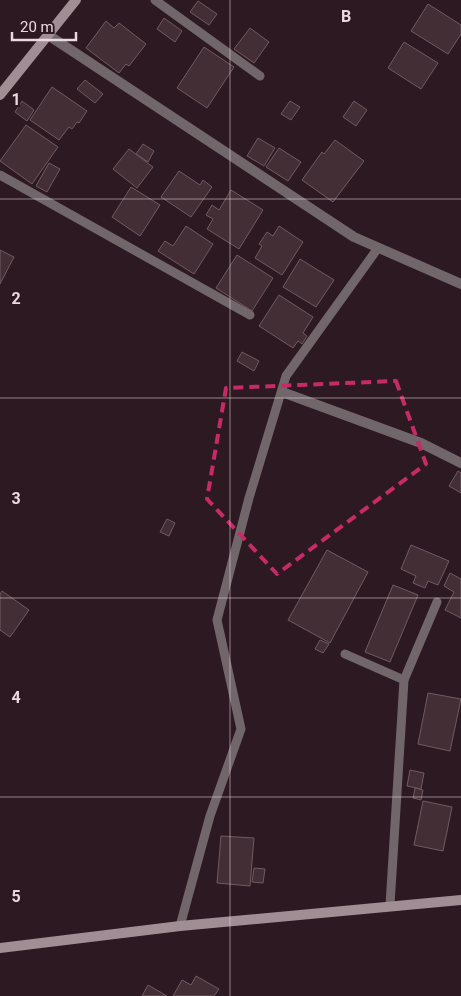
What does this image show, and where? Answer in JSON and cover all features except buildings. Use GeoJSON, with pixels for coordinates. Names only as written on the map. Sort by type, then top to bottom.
{"type":"FeatureCollection","features":[{"type":"Feature","properties":{"kind":"street"},"geometry":{"type":"LineString","coordinates":[[0,95],[76,0]]}},
{"type":"Feature","properties":{"kind":"street"},"geometry":{"type":"LineString","coordinates":[[48,35],[354,237],[461,284]]}},
{"type":"Feature","properties":{"kind":"street"},"geometry":{"type":"LineString","coordinates":[[282,392],[421,443],[461,464]]}},
{"type":"Feature","properties":{"kind":"street"},"geometry":{"type":"LineString","coordinates":[[0,948],[180,926],[390,905],[461,900]]}},
{"type":"Feature","properties":{"kind":"lane"},"geometry":{"type":"LineString","coordinates":[[155,0],[260,76]]}},
{"type":"Feature","properties":{"kind":"lane"},"geometry":{"type":"LineString","coordinates":[[0,175],[250,315]]}},
{"type":"Feature","properties":{"kind":"lane"},"geometry":{"type":"LineString","coordinates":[[180,926],[210,816],[241,730],[217,620],[249,498],[286,376],[378,248]]}},
{"type":"Feature","properties":{"kind":"lane"},"geometry":{"type":"LineString","coordinates":[[390,905],[404,680],[437,602]]}},
{"type":"Feature","properties":{"kind":"lane"},"geometry":{"type":"LineString","coordinates":[[346,654],[404,680]]}},
{"type":"Feature","properties":{"kind":"highlighted area"},"geometry":{"type":"Polygon","coordinates":[[[396,381],[426,464],[277,574],[207,499],[226,388],[396,381]]]}}]}
